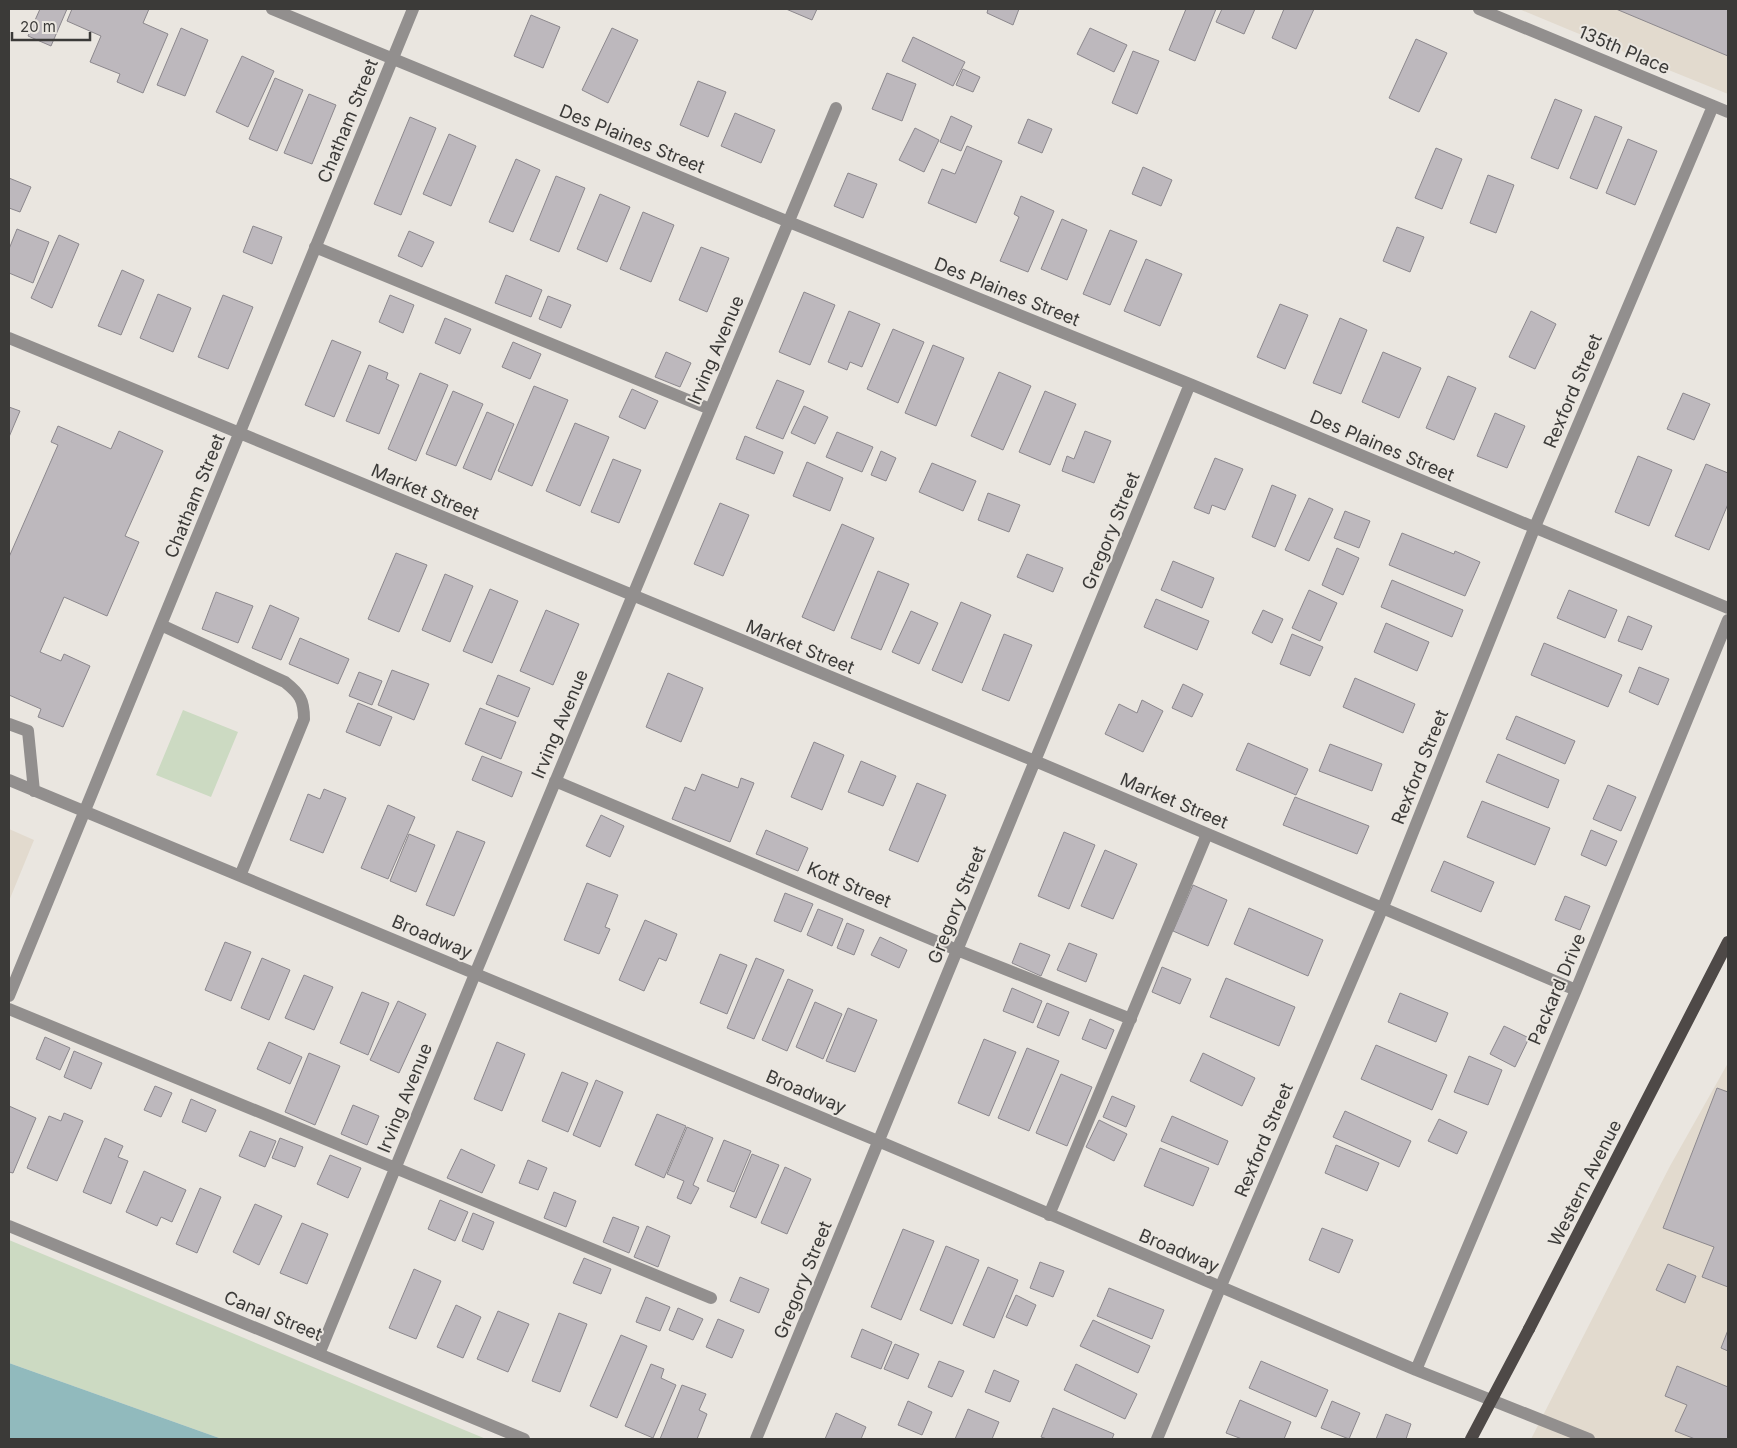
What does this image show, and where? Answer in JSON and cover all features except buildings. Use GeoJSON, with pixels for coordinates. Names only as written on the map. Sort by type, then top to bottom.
{"type":"FeatureCollection","features":[{"type":"Feature","properties":{"kind":"main road","name":"Western Avenue"},"geometry":{"type":"LineString","coordinates":[[1471,1439],[1728,942]]}},
{"type":"Feature","properties":{"kind":"street","name":"Des Plaines Street"},"geometry":{"type":"LineString","coordinates":[[272,9],[789,222],[1190,384],[1534,529],[1728,608]]}},
{"type":"Feature","properties":{"kind":"street","name":"Chatham Street"},"geometry":{"type":"LineString","coordinates":[[9,996],[413,9]]}},
{"type":"Feature","properties":{"kind":"street","name":"135th Place"},"geometry":{"type":"LineString","coordinates":[[1479,9],[1728,112]]}},
{"type":"Feature","properties":{"kind":"street","name":"Rexford Street"},"geometry":{"type":"LineString","coordinates":[[1157,1439],[1383,907],[1534,529],[1713,106]]}},
{"type":"Feature","properties":{"kind":"street","name":"Irving Avenue"},"geometry":{"type":"LineString","coordinates":[[319,1354],[631,597],[836,108]]}},
{"type":"Feature","properties":{"kind":"street"},"geometry":{"type":"LineString","coordinates":[[315,247],[710,409]]}},
{"type":"Feature","properties":{"kind":"street","name":"Market Street"},"geometry":{"type":"LineString","coordinates":[[9,338],[631,597],[1035,761],[1576,990]]}},
{"type":"Feature","properties":{"kind":"street","name":"Gregory Street"},"geometry":{"type":"LineString","coordinates":[[756,1439],[1190,384]]}},
{"type":"Feature","properties":{"kind":"street","name":"Packard Drive"},"geometry":{"type":"LineString","coordinates":[[1416,1370],[1576,990],[1728,620]]}},
{"type":"Feature","properties":{"kind":"street"},"geometry":{"type":"LineString","coordinates":[[161,625],[285,682],[300,693],[304,704],[304,719],[240,876]]}},
{"type":"Feature","properties":{"kind":"street"},"geometry":{"type":"LineString","coordinates":[[9,724],[28,731],[34,791]]}},
{"type":"Feature","properties":{"kind":"street","name":"Broadway"},"geometry":{"type":"LineString","coordinates":[[9,780],[878,1141],[1416,1370],[1589,1439]]}},
{"type":"Feature","properties":{"kind":"street","name":"Kott Street"},"geometry":{"type":"LineString","coordinates":[[555,781],[957,950],[1130,1019]]}},
{"type":"Feature","properties":{"kind":"street"},"geometry":{"type":"LineString","coordinates":[[1050,1215],[1207,834]]}},
{"type":"Feature","properties":{"kind":"street"},"geometry":{"type":"LineString","coordinates":[[9,1009],[711,1298]]}},
{"type":"Feature","properties":{"kind":"street","name":"Canal Street"},"geometry":{"type":"LineString","coordinates":[[9,1226],[524,1439]]}},
{"type":"Feature","properties":{"kind":"shaded area"},"geometry":{"type":"Polygon","coordinates":[[[1519,9],[1728,9],[1728,94],[1572,31],[1519,9]]]}},
{"type":"Feature","properties":{"kind":"shaded area"},"geometry":{"type":"Polygon","coordinates":[[[9,829],[34,840],[9,901],[9,829]]]}},
{"type":"Feature","properties":{"kind":"shaded area"},"geometry":{"type":"Polygon","coordinates":[[[1728,1063],[1728,1439],[1531,1439],[1670,1166],[1728,1063]]]}},
{"type":"Feature","properties":{"kind":"green space"},"geometry":{"type":"Polygon","coordinates":[[[183,710],[238,732],[211,797],[156,775],[183,710]]]}},
{"type":"Feature","properties":{"kind":"green space"},"geometry":{"type":"Polygon","coordinates":[[[9,1240],[486,1439],[222,1439],[9,1363],[9,1240]]]}},
{"type":"Feature","properties":{"kind":"water"},"geometry":{"type":"Polygon","coordinates":[[[9,1363],[222,1439],[9,1439],[9,1363]]]}}]}
